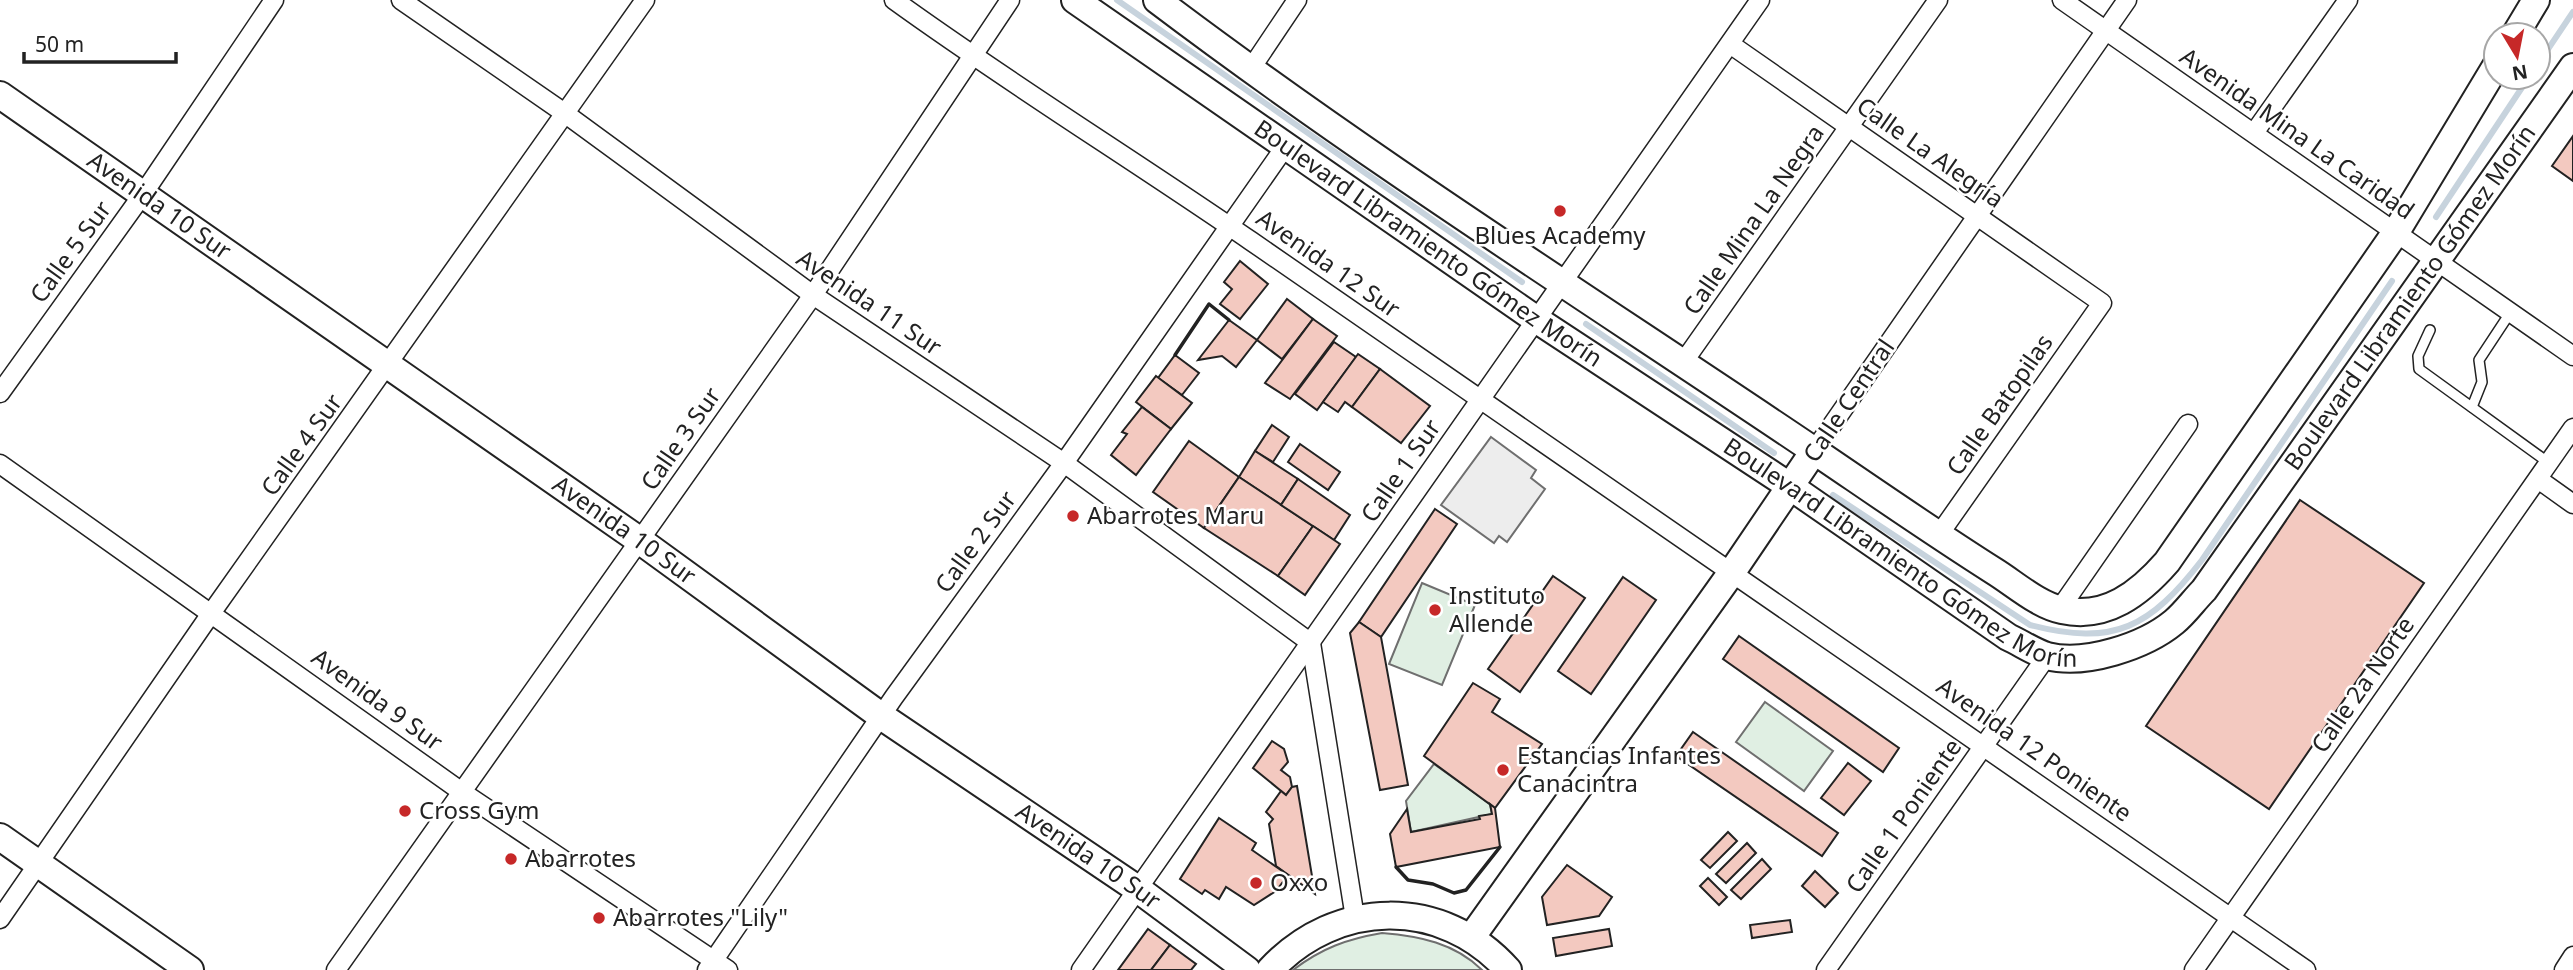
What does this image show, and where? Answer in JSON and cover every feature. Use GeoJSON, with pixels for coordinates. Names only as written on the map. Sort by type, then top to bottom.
{"type":"FeatureCollection","features":[{"type":"Feature","properties":{"kind":"main road","name":"Boulevard Libramiento Gómez Morín"},"geometry":{"type":"LineString","coordinates":[[1075,0],[1287,144],[1537,320],[1791,487],[2008,637],[2047,656],[2074,658],[2111,653],[2144,642],[2175,622],[2204,590],[2434,259],[2573,67]]}},
{"type":"Feature","properties":{"kind":"main road","name":"Boulevard Libramiento Gómez Morín"},"geometry":{"type":"LineString","coordinates":[[1157,0],[1250,70],[1561,285],[1938,536],[2059,610],[2099,611],[2123,602],[2152,580],[2175,551],[2396,232],[2482,89]]}},
{"type":"Feature","properties":{"kind":"main road"},"geometry":{"type":"LineString","coordinates":[[2523,21],[2536,0]]}},
{"type":"Feature","properties":{"kind":"main road","name":"Avenida 10 Sur"},"geometry":{"type":"LineString","coordinates":[[0,95],[639,540],[881,716],[1139,890],[1247,970]]}},
{"type":"Feature","properties":{"kind":"main road","name":"Calle Central"},"geometry":{"type":"LineString","coordinates":[[1471,938],[1814,451]]}},
{"type":"Feature","properties":{"kind":"main road"},"geometry":{"type":"LineString","coordinates":[[0,837],[190,970]]}},
{"type":"Feature","properties":{"kind":"main road"},"geometry":{"type":"LineString","coordinates":[[1270,970],[1286,952],[1318,931],[1355,918],[1395,914],[1434,921],[1471,938],[1508,970]]}},
{"type":"Feature","properties":{"kind":"street","name":"Calle 5 Sur"},"geometry":{"type":"LineString","coordinates":[[0,393],[143,194],[274,0]]}},
{"type":"Feature","properties":{"kind":"street","name":"Avenida 11 Sur"},"geometry":{"type":"LineString","coordinates":[[401,0],[563,112],[813,295],[1064,463],[1311,643]]}},
{"type":"Feature","properties":{"kind":"street","name":"Calle 4 Sur"},"geometry":{"type":"LineString","coordinates":[[0,919],[40,866],[212,612],[389,365],[563,112],[645,0]]}},
{"type":"Feature","properties":{"kind":"street","name":"Avenida 12 Sur"},"geometry":{"type":"LineString","coordinates":[[894,0],[973,57],[1230,226],[1731,572]]}},
{"type":"Feature","properties":{"kind":"street","name":"Calle 3 Sur"},"geometry":{"type":"LineString","coordinates":[[336,970],[813,295],[1010,0]]}},
{"type":"Feature","properties":{"kind":"street"},"geometry":{"type":"LineString","coordinates":[[1250,70],[1297,0]]}},
{"type":"Feature","properties":{"kind":"street","name":"Calle 1 Sur"},"geometry":{"type":"LineString","coordinates":[[1081,970],[1760,0]]}},
{"type":"Feature","properties":{"kind":"street","name":"Calle Mina La Negra"},"geometry":{"type":"LineString","coordinates":[[1682,364],[1938,0]]}},
{"type":"Feature","properties":{"kind":"street","name":"Avenida Mina La Caridad"},"geometry":{"type":"LineString","coordinates":[[2062,0],[2573,356]]}},
{"type":"Feature","properties":{"kind":"street","name":"Calle Central"},"geometry":{"type":"LineString","coordinates":[[1814,451],[2127,0]]}},
{"type":"Feature","properties":{"kind":"street"},"geometry":{"type":"LineString","coordinates":[[2253,133],[2348,0]]}},
{"type":"Feature","properties":{"kind":"street","name":"Calle La Alegría"},"geometry":{"type":"LineString","coordinates":[[1730,44],[2102,303]]}},
{"type":"Feature","properties":{"kind":"street","name":"Calle 2 Sur"},"geometry":{"type":"LineString","coordinates":[[716,967],[881,716],[1064,463],[1287,144]]}},
{"type":"Feature","properties":{"kind":"street","name":"Calle Batopilas"},"geometry":{"type":"LineString","coordinates":[[1938,536],[2102,303]]}},
{"type":"Feature","properties":{"kind":"street"},"geometry":{"type":"LineString","coordinates":[[2059,610],[2189,424]]}},
{"type":"Feature","properties":{"kind":"street","name":"Calle 2a Norte"},"geometry":{"type":"LineString","coordinates":[[2194,970],[2573,428]]}},
{"type":"Feature","properties":{"kind":"street","name":"Avenida 9 Sur"},"geometry":{"type":"LineString","coordinates":[[0,464],[462,792],[716,967]]}},
{"type":"Feature","properties":{"kind":"street"},"geometry":{"type":"LineString","coordinates":[[2538,479],[2573,503]]}},
{"type":"Feature","properties":{"kind":"street","name":"Avenida 12 Poniente"},"geometry":{"type":"LineString","coordinates":[[1731,572],[1985,745],[2306,970]]}},
{"type":"Feature","properties":{"kind":"street"},"geometry":{"type":"LineString","coordinates":[[1311,643],[1355,918]]}},
{"type":"Feature","properties":{"kind":"street","name":"Calle 1 Poniente"},"geometry":{"type":"LineString","coordinates":[[1826,970],[2047,656]]}},
{"type":"Feature","properties":{"kind":"street"},"geometry":{"type":"LineString","coordinates":[[2564,970],[2573,956]]}},
{"type":"Feature","properties":{"kind":"lane"},"geometry":{"type":"LineString","coordinates":[[2472,407],[2482,382],[2479,360],[2510,313]]}},
{"type":"Feature","properties":{"kind":"lane"},"geometry":{"type":"LineString","coordinates":[[2430,330],[2418,356],[2419,369],[2549,463]]}},
{"type":"Feature","properties":{"kind":"green space"},"geometry":{"type":"Polygon","coordinates":[[[1422,583],[1475,605],[1442,685],[1389,664],[1422,583]]]}},
{"type":"Feature","properties":{"kind":"green space"},"geometry":{"type":"Polygon","coordinates":[[[1765,702],[1833,751],[1804,791],[1736,742],[1765,702]]]}},
{"type":"Feature","properties":{"kind":"green space"},"geometry":{"type":"Polygon","coordinates":[[[1434,764],[1490,804],[1492,814],[1411,832],[1406,801],[1434,764]]]}},
{"type":"Feature","properties":{"kind":"green space"},"geometry":{"type":"Polygon","coordinates":[[[1382,933],[1409,936],[1448,947],[1482,970],[1293,970],[1335,945],[1382,933]]]}},
{"type":"Feature","properties":{"kind":"shaded area"},"geometry":{"type":"Polygon","coordinates":[[[1491,437],[1536,470],[1531,478],[1545,489],[1507,542],[1499,536],[1494,543],[1441,505],[1491,437]]]}},
{"type":"Feature","properties":{"kind":"building"},"geometry":{"type":"Polygon","coordinates":[[[2573,136],[2573,181],[2552,166],[2573,136]]]}},
{"type":"Feature","properties":{"kind":"building"},"geometry":{"type":"Polygon","coordinates":[[[1240,261],[1268,284],[1240,319],[1220,304],[1232,289],[1224,282],[1240,261]]]}},
{"type":"Feature","properties":{"kind":"building"},"geometry":{"type":"Polygon","coordinates":[[[1287,299],[1313,319],[1282,359],[1257,340],[1287,299]]]}},
{"type":"Feature","properties":{"kind":"building"},"geometry":{"type":"Polygon","coordinates":[[[1313,319],[1337,336],[1290,399],[1265,383],[1313,319]]]}},
{"type":"Feature","properties":{"kind":"building"},"geometry":{"type":"Polygon","coordinates":[[[1229,320],[1257,340],[1236,367],[1222,356],[1198,360],[1229,320]]]}},
{"type":"Feature","properties":{"kind":"building"},"geometry":{"type":"Polygon","coordinates":[[[1334,342],[1356,357],[1317,410],[1295,394],[1334,342]]]}},
{"type":"Feature","properties":{"kind":"building"},"geometry":{"type":"Polygon","coordinates":[[[1358,354],[1380,369],[1352,407],[1345,402],[1338,412],[1323,402],[1358,354]]]}},
{"type":"Feature","properties":{"kind":"building"},"geometry":{"type":"Polygon","coordinates":[[[1175,355],[1199,373],[1182,395],[1158,378],[1175,355]]]}},
{"type":"Feature","properties":{"kind":"building"},"geometry":{"type":"Polygon","coordinates":[[[1380,369],[1430,406],[1401,443],[1352,407],[1380,369]]]}},
{"type":"Feature","properties":{"kind":"building"},"geometry":{"type":"Polygon","coordinates":[[[1156,376],[1192,403],[1171,429],[1136,402],[1156,376]]]}},
{"type":"Feature","properties":{"kind":"building"},"geometry":{"type":"Polygon","coordinates":[[[1142,407],[1171,429],[1136,475],[1111,455],[1127,434],[1122,432],[1142,407]]]}},
{"type":"Feature","properties":{"kind":"building"},"geometry":{"type":"Polygon","coordinates":[[[1272,425],[1289,437],[1273,462],[1255,451],[1272,425]]]}},
{"type":"Feature","properties":{"kind":"building"},"geometry":{"type":"Polygon","coordinates":[[[1189,441],[1239,477],[1204,528],[1153,492],[1189,441]]]}},
{"type":"Feature","properties":{"kind":"building"},"geometry":{"type":"Polygon","coordinates":[[[1300,444],[1340,472],[1328,490],[1288,462],[1300,444]]]}},
{"type":"Feature","properties":{"kind":"building"},"geometry":{"type":"Polygon","coordinates":[[[1255,451],[1298,479],[1281,505],[1239,477],[1255,451]]]}},
{"type":"Feature","properties":{"kind":"building"},"geometry":{"type":"Polygon","coordinates":[[[1239,477],[1313,526],[1278,576],[1204,528],[1239,477]]]}},
{"type":"Feature","properties":{"kind":"building"},"geometry":{"type":"Polygon","coordinates":[[[1298,479],[1350,515],[1334,540],[1281,505],[1298,479]]]}},
{"type":"Feature","properties":{"kind":"building"},"geometry":{"type":"Polygon","coordinates":[[[2300,500],[2424,583],[2269,809],[2146,726],[2300,500]]]}},
{"type":"Feature","properties":{"kind":"building"},"geometry":{"type":"Polygon","coordinates":[[[1435,509],[1457,524],[1381,637],[1359,622],[1435,509]]]}},
{"type":"Feature","properties":{"kind":"building"},"geometry":{"type":"Polygon","coordinates":[[[1313,526],[1340,544],[1305,595],[1278,576],[1313,526]]]}},
{"type":"Feature","properties":{"kind":"building"},"geometry":{"type":"Polygon","coordinates":[[[1553,576],[1585,598],[1520,692],[1488,669],[1553,576]]]}},
{"type":"Feature","properties":{"kind":"building"},"geometry":{"type":"Polygon","coordinates":[[[1623,577],[1656,600],[1591,694],[1558,671],[1623,577]]]}},
{"type":"Feature","properties":{"kind":"building"},"geometry":{"type":"Polygon","coordinates":[[[1359,622],[1381,637],[1408,785],[1380,790],[1350,633],[1359,622]]]}},
{"type":"Feature","properties":{"kind":"building"},"geometry":{"type":"Polygon","coordinates":[[[1739,636],[1899,748],[1883,772],[1723,659],[1739,636]]]}},
{"type":"Feature","properties":{"kind":"building"},"geometry":{"type":"Polygon","coordinates":[[[1473,683],[1500,699],[1492,712],[1542,744],[1495,808],[1424,756],[1473,683]]]}},
{"type":"Feature","properties":{"kind":"building"},"geometry":{"type":"Polygon","coordinates":[[[1693,732],[1838,833],[1822,856],[1676,756],[1693,732]]]}},
{"type":"Feature","properties":{"kind":"building"},"geometry":{"type":"Polygon","coordinates":[[[1272,741],[1284,749],[1288,762],[1281,770],[1290,777],[1292,787],[1286,795],[1253,768],[1272,741]]]}},
{"type":"Feature","properties":{"kind":"building"},"geometry":{"type":"Polygon","coordinates":[[[1848,763],[1871,781],[1844,815],[1821,798],[1848,763]]]}},
{"type":"Feature","properties":{"kind":"building"},"geometry":{"type":"Polygon","coordinates":[[[1297,786],[1315,894],[1276,866],[1269,824],[1273,819],[1266,812],[1281,791],[1286,795],[1292,787],[1297,786]]]}},
{"type":"Feature","properties":{"kind":"building"},"geometry":{"type":"Polygon","coordinates":[[[1490,804],[1495,808],[1500,847],[1396,867],[1390,834],[1407,809],[1411,832],[1480,819],[1479,816],[1492,814],[1490,804]]]}},
{"type":"Feature","properties":{"kind":"building"},"geometry":{"type":"Polygon","coordinates":[[[1219,818],[1256,843],[1252,850],[1288,875],[1276,891],[1254,905],[1226,887],[1219,899],[1205,890],[1202,894],[1180,879],[1219,818]]]}},
{"type":"Feature","properties":{"kind":"building"},"geometry":{"type":"Polygon","coordinates":[[[1728,832],[1737,841],[1710,868],[1701,860],[1728,832]]]}},
{"type":"Feature","properties":{"kind":"building"},"geometry":{"type":"Polygon","coordinates":[[[1747,843],[1756,853],[1726,883],[1716,874],[1747,843]]]}},
{"type":"Feature","properties":{"kind":"building"},"geometry":{"type":"Polygon","coordinates":[[[1762,859],[1771,869],[1741,899],[1731,890],[1762,859]]]}},
{"type":"Feature","properties":{"kind":"building"},"geometry":{"type":"Polygon","coordinates":[[[1567,865],[1612,897],[1599,916],[1547,925],[1542,897],[1567,865]]]}},
{"type":"Feature","properties":{"kind":"building"},"geometry":{"type":"Polygon","coordinates":[[[1815,871],[1838,893],[1825,907],[1802,886],[1815,871]]]}},
{"type":"Feature","properties":{"kind":"building"},"geometry":{"type":"Polygon","coordinates":[[[1708,878],[1727,897],[1719,905],[1700,886],[1708,878]]]}},
{"type":"Feature","properties":{"kind":"building"},"geometry":{"type":"Polygon","coordinates":[[[1790,920],[1792,932],[1752,938],[1750,925],[1790,920]]]}},
{"type":"Feature","properties":{"kind":"building"},"geometry":{"type":"Polygon","coordinates":[[[1148,929],[1170,945],[1151,970],[1118,970],[1148,929]]]}},
{"type":"Feature","properties":{"kind":"building"},"geometry":{"type":"Polygon","coordinates":[[[1609,929],[1612,946],[1556,956],[1553,938],[1609,929]]]}},
{"type":"Feature","properties":{"kind":"building"},"geometry":{"type":"Polygon","coordinates":[[[1170,945],[1196,964],[1191,970],[1151,970],[1170,945]]]}},
{"type":"Feature","properties":{"kind":"waterway"},"geometry":{"type":"LineString","coordinates":[[1117,0],[1522,282]]}},
{"type":"Feature","properties":{"kind":"waterway"},"geometry":{"type":"LineString","coordinates":[[2552,43],[2573,12]]}},
{"type":"Feature","properties":{"kind":"waterway"},"geometry":{"type":"LineString","coordinates":[[2436,217],[2520,91]]}},
{"type":"Feature","properties":{"kind":"waterway"},"geometry":{"type":"LineString","coordinates":[[1833,495],[2030,625],[2085,634],[2108,632],[2128,626],[2165,602],[2202,560],[2392,281]]}},
{"type":"Feature","properties":{"kind":"waterway"},"geometry":{"type":"LineString","coordinates":[[1586,324],[1774,453]]}},
{"type":"Feature","properties":{"kind":"wall"},"geometry":{"type":"LineString","coordinates":[[1175,355],[1209,304],[1229,320]]}},
{"type":"Feature","properties":{"kind":"wall"},"geometry":{"type":"LineString","coordinates":[[1396,867],[1408,880],[1433,884],[1454,893],[1466,890],[1500,847]]}},
{"type":"Feature","properties":{"kind":"place","name":"Blues Academy"},"geometry":{"type":"Point","coordinates":[1560,211]}},
{"type":"Feature","properties":{"kind":"place","name":"Abarrotes Maru"},"geometry":{"type":"Point","coordinates":[1073,516]}},
{"type":"Feature","properties":{"kind":"place","name":"Instituto Allende"},"geometry":{"type":"Point","coordinates":[1435,610]}},
{"type":"Feature","properties":{"kind":"place","name":"Estancias Infantes Canacintra"},"geometry":{"type":"Point","coordinates":[1503,770]}},
{"type":"Feature","properties":{"kind":"place","name":"Cross Gym"},"geometry":{"type":"Point","coordinates":[405,811]}},
{"type":"Feature","properties":{"kind":"place","name":"Abarrotes"},"geometry":{"type":"Point","coordinates":[511,859]}},
{"type":"Feature","properties":{"kind":"place","name":"Oxxo"},"geometry":{"type":"Point","coordinates":[1256,883]}},
{"type":"Feature","properties":{"kind":"place","name":"Abarrotes \"Lily\""},"geometry":{"type":"Point","coordinates":[599,918]}}]}
